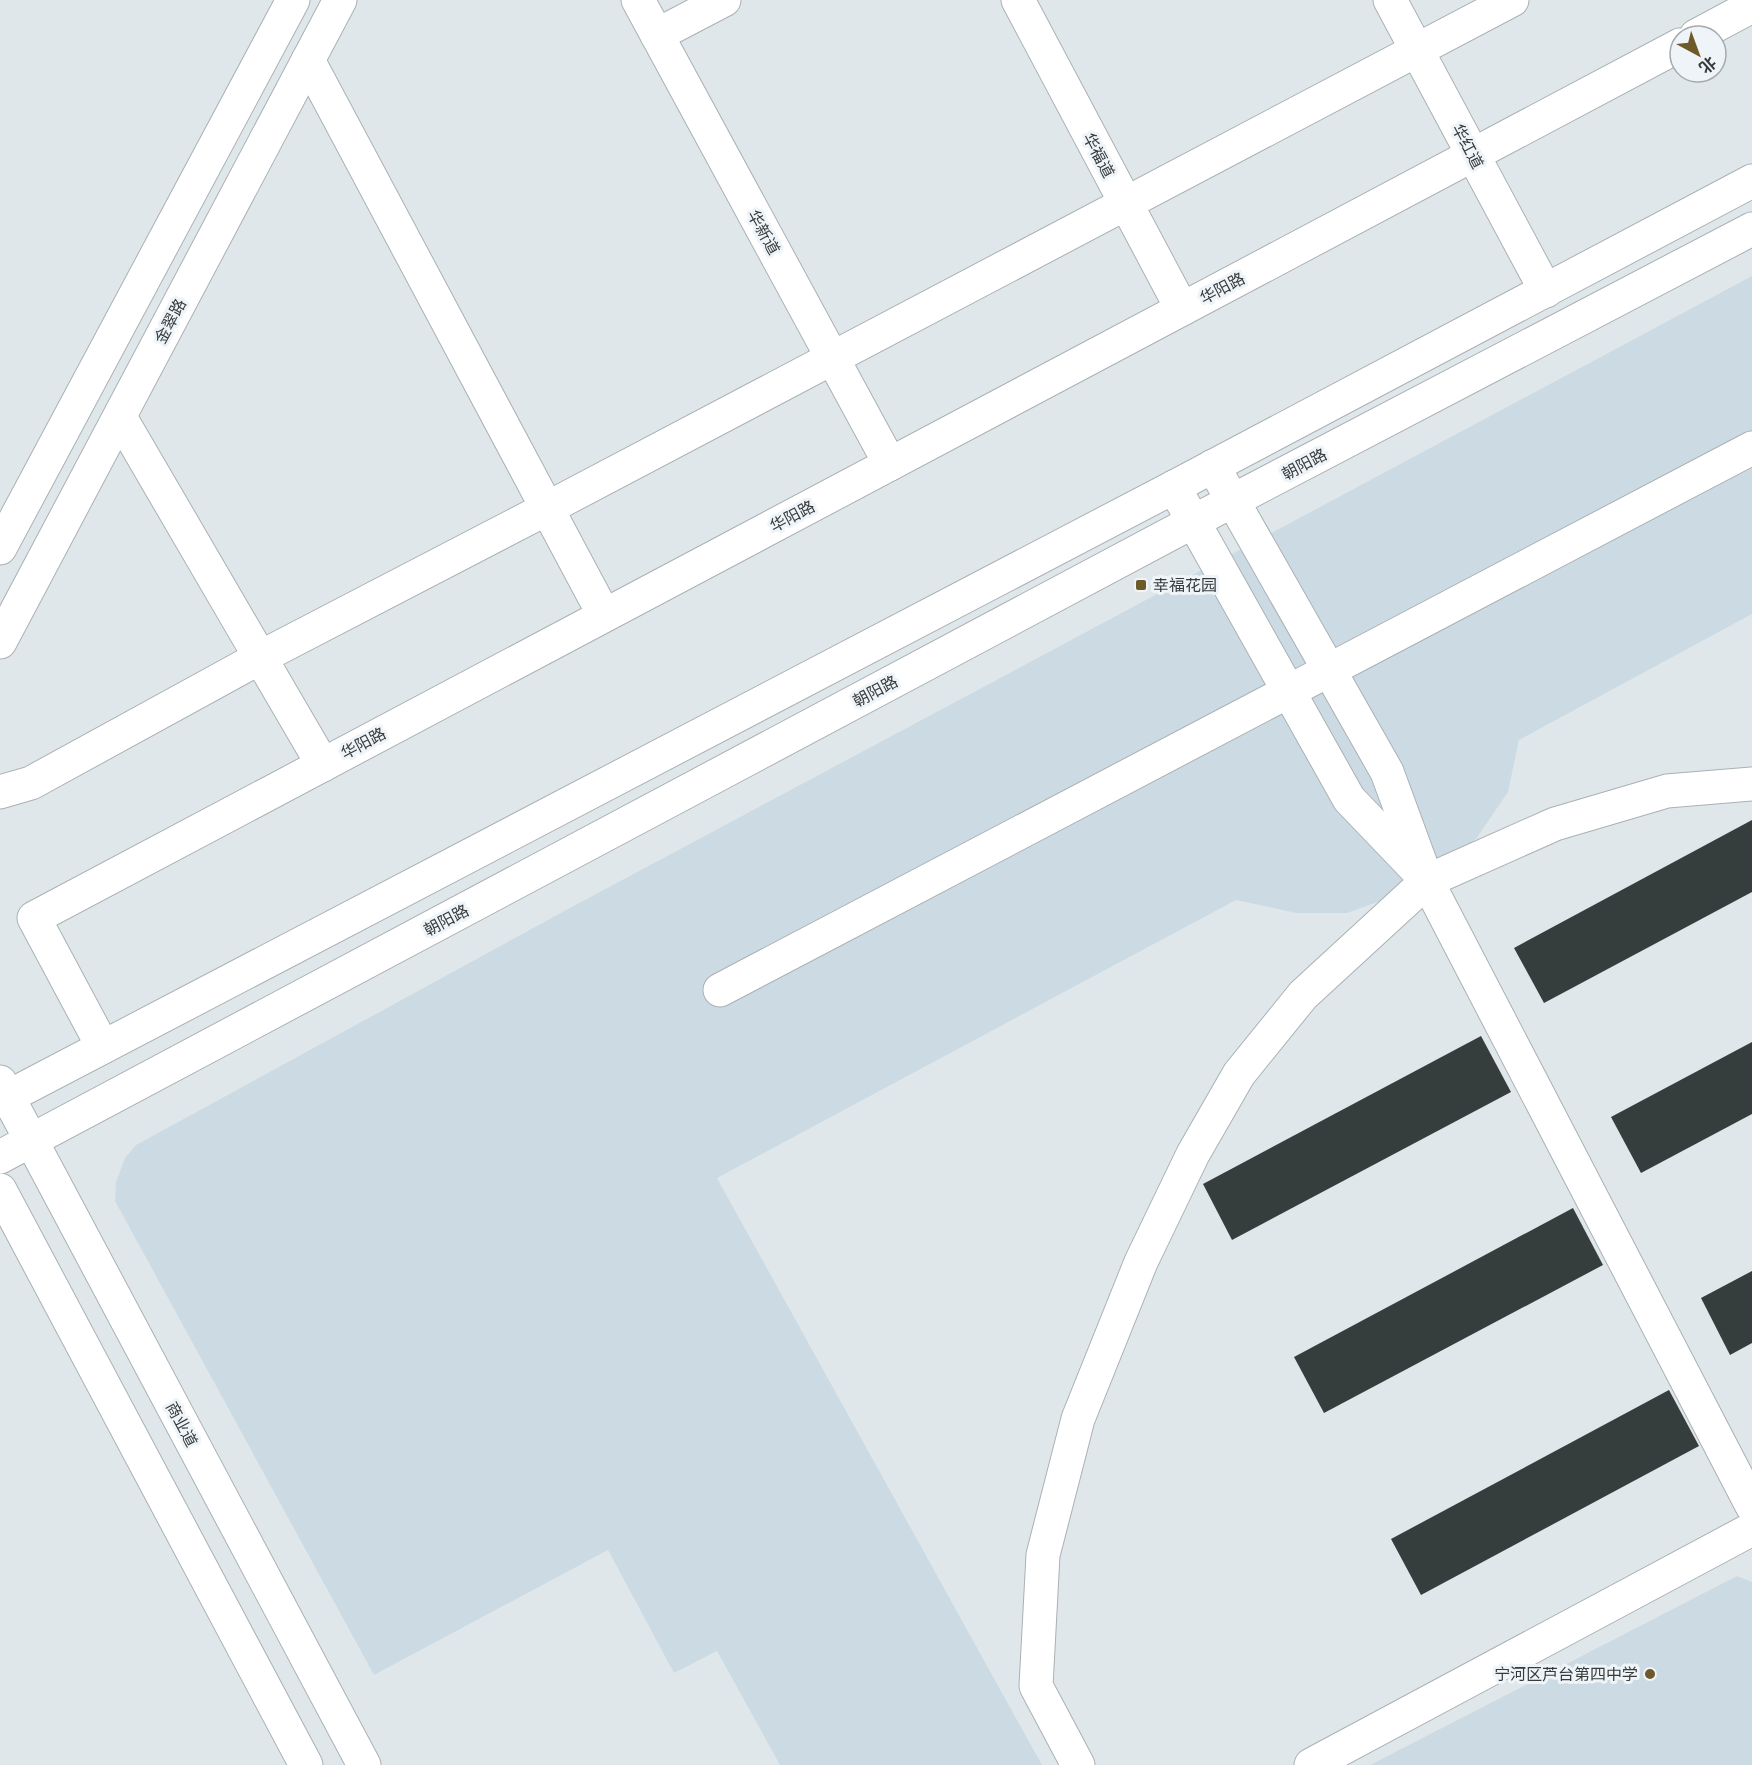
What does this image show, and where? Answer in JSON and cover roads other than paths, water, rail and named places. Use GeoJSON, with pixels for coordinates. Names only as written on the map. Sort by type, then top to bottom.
{"type":"FeatureCollection","features":[{"type":"Feature","properties":{"kind":"street"},"geometry":{"type":"LineString","coordinates":[[0,548],[293,0]]}},
{"type":"Feature","properties":{"kind":"street","name":"金翠路"},"geometry":{"type":"LineString","coordinates":[[0,642],[340,0]]}},
{"type":"Feature","properties":{"kind":"street","name":"华新道"},"geometry":{"type":"LineString","coordinates":[[638,0],[890,464]]}},
{"type":"Feature","properties":{"kind":"street"},"geometry":{"type":"LineString","coordinates":[[657,35],[724,0]]}},
{"type":"Feature","properties":{"kind":"street","name":"华福道"},"geometry":{"type":"LineString","coordinates":[[1018,0],[1182,309]]}},
{"type":"Feature","properties":{"kind":"street","name":"华红道"},"geometry":{"type":"LineString","coordinates":[[1390,0],[1546,291]]}},
{"type":"Feature","properties":{"kind":"street"},"geometry":{"type":"LineString","coordinates":[[0,792],[31,783],[261,657],[1512,0]]}},
{"type":"Feature","properties":{"kind":"street"},"geometry":{"type":"LineString","coordinates":[[1716,24],[1750,4]]}},
{"type":"Feature","properties":{"kind":"street","name":"华阳路"},"geometry":{"type":"LineString","coordinates":[[102,1047],[34,918],[1668,51]]}},
{"type":"Feature","properties":{"kind":"street"},"geometry":{"type":"LineString","coordinates":[[308,60],[604,615]]}},
{"type":"Feature","properties":{"kind":"street"},"geometry":{"type":"LineString","coordinates":[[3,1093],[102,1047],[1174,487],[1752,181]]}},
{"type":"Feature","properties":{"kind":"street","name":"朝阳路"},"geometry":{"type":"LineString","coordinates":[[0,1157],[1232,501],[1752,229]]}},
{"type":"Feature","properties":{"kind":"street"},"geometry":{"type":"LineString","coordinates":[[120,417],[323,765]]}},
{"type":"Feature","properties":{"kind":"street"},"geometry":{"type":"LineString","coordinates":[[720,990],[1752,448]]}},
{"type":"Feature","properties":{"kind":"street"},"geometry":{"type":"LineString","coordinates":[[1213,466],[1387,772],[1427,881],[1752,1506]]}},
{"type":"Feature","properties":{"kind":"street"},"geometry":{"type":"LineString","coordinates":[[1174,487],[1348,799],[1427,881]]}},
{"type":"Feature","properties":{"kind":"street"},"geometry":{"type":"LineString","coordinates":[[1078,1765],[1036,1686],[1043,1555],[1077,1419],[1141,1262],[1193,1154],[1239,1074],[1303,995],[1427,881],[1555,824],[1667,791],[1752,784]]}},
{"type":"Feature","properties":{"kind":"street","name":"商业道"},"geometry":{"type":"LineString","coordinates":[[3,1093],[31,1140],[364,1765]]}},
{"type":"Feature","properties":{"kind":"street"},"geometry":{"type":"LineString","coordinates":[[0,1190],[306,1765]]}},
{"type":"Feature","properties":{"kind":"street"},"geometry":{"type":"LineString","coordinates":[[1311,1765],[1752,1528]]}},
{"type":"Feature","properties":{"kind":"place","name":"幸福花园"},"geometry":{"type":"Point","coordinates":[1141,585]}},
{"type":"Feature","properties":{"kind":"place","name":"宁河区芦台第四中学"},"geometry":{"type":"Point","coordinates":[1650,1674]}}]}
